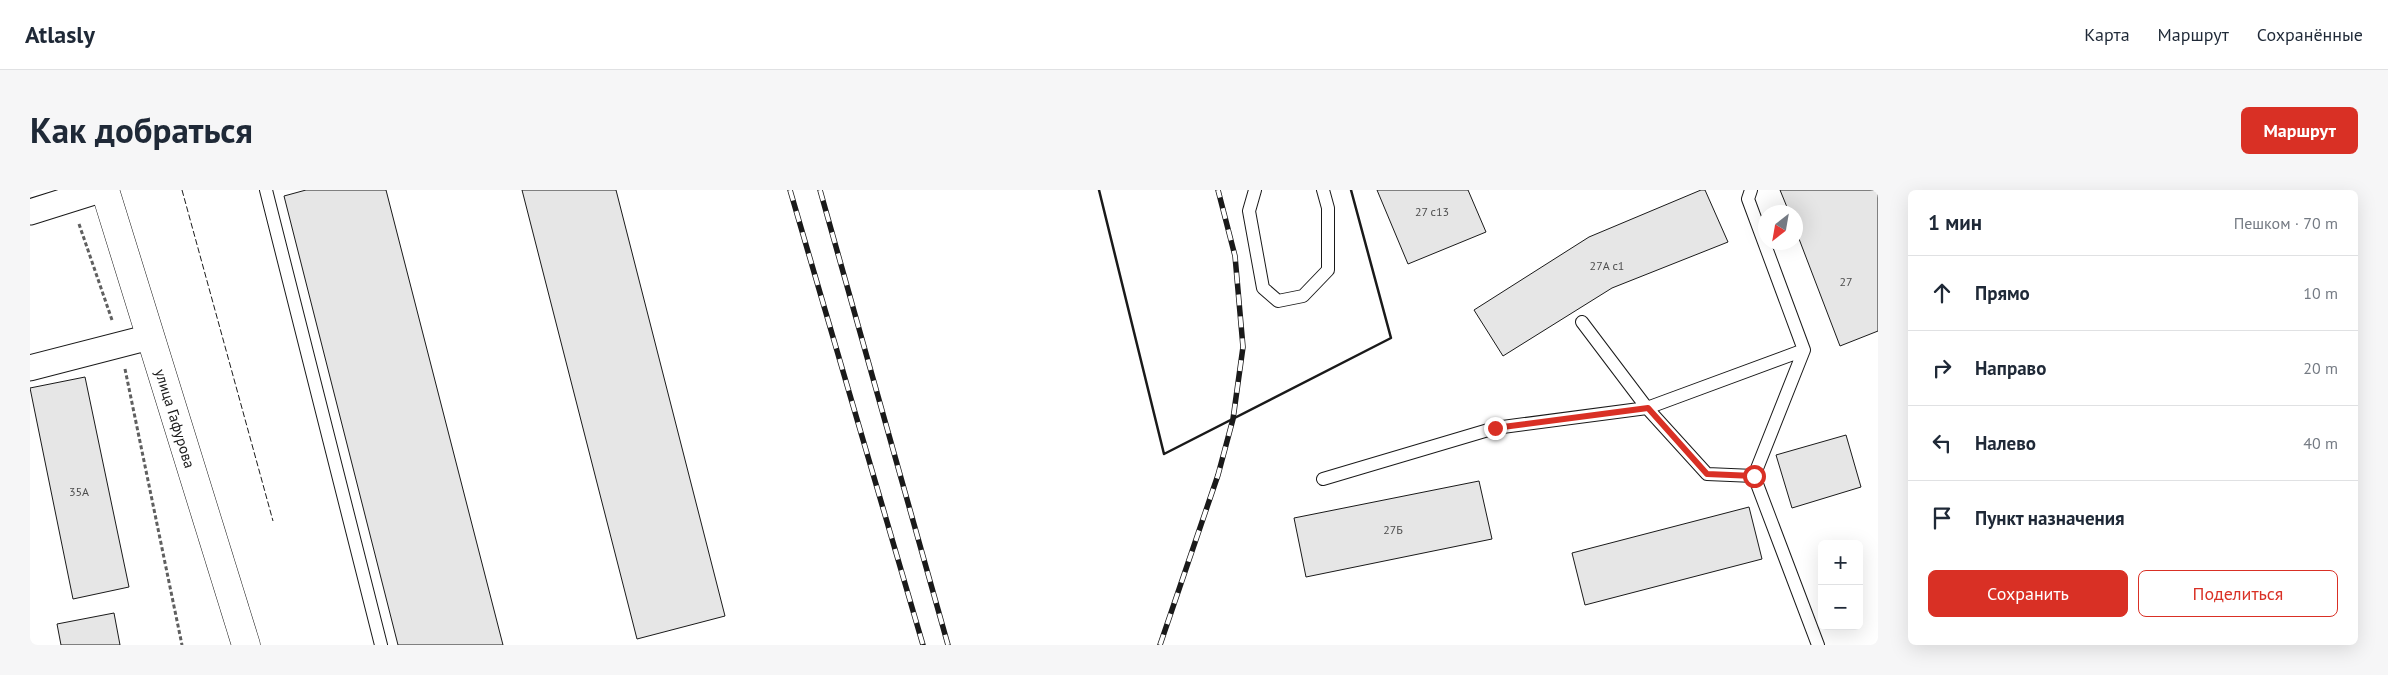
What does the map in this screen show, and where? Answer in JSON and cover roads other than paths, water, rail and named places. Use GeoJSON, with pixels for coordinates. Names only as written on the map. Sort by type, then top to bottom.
{"type":"FeatureCollection","features":[{"type":"Feature","properties":{"kind":"main road","name":"улица Гафурова"},"geometry":{"type":"LineString","coordinates":[[105,190],[246,645]]}},
{"type":"Feature","properties":{"kind":"street"},"geometry":{"type":"LineString","coordinates":[[30,212],[100,190]]}},
{"type":"Feature","properties":{"kind":"street"},"geometry":{"type":"LineString","coordinates":[[30,368],[150,337]]}},
{"type":"Feature","properties":{"kind":"lane"},"geometry":{"type":"LineString","coordinates":[[266,190],[381,645]]}},
{"type":"Feature","properties":{"kind":"lane"},"geometry":{"type":"LineString","coordinates":[[1255,190],[1249,211],[1264,288],[1278,301],[1303,296],[1328,270],[1328,208],[1323,190]]}},
{"type":"Feature","properties":{"kind":"lane"},"geometry":{"type":"LineString","coordinates":[[1751,190],[1748,199],[1804,350],[1754,476],[1818,645]]}},
{"type":"Feature","properties":{"kind":"lane"},"geometry":{"type":"LineString","coordinates":[[1582,322],[1648,408],[1707,474],[1754,476]]}},
{"type":"Feature","properties":{"kind":"lane"},"geometry":{"type":"LineString","coordinates":[[1323,479],[1495,428],[1648,408],[1804,350]]}},
{"type":"Feature","properties":{"kind":"railway"},"geometry":{"type":"LineString","coordinates":[[790,190],[923,645]]}},
{"type":"Feature","properties":{"kind":"railway"},"geometry":{"type":"LineString","coordinates":[[820,190],[948,645]]}},
{"type":"Feature","properties":{"kind":"railway"},"geometry":{"type":"LineString","coordinates":[[1160,645],[1218,475],[1233,419],[1243,347],[1235,256],[1218,190]]}}]}
